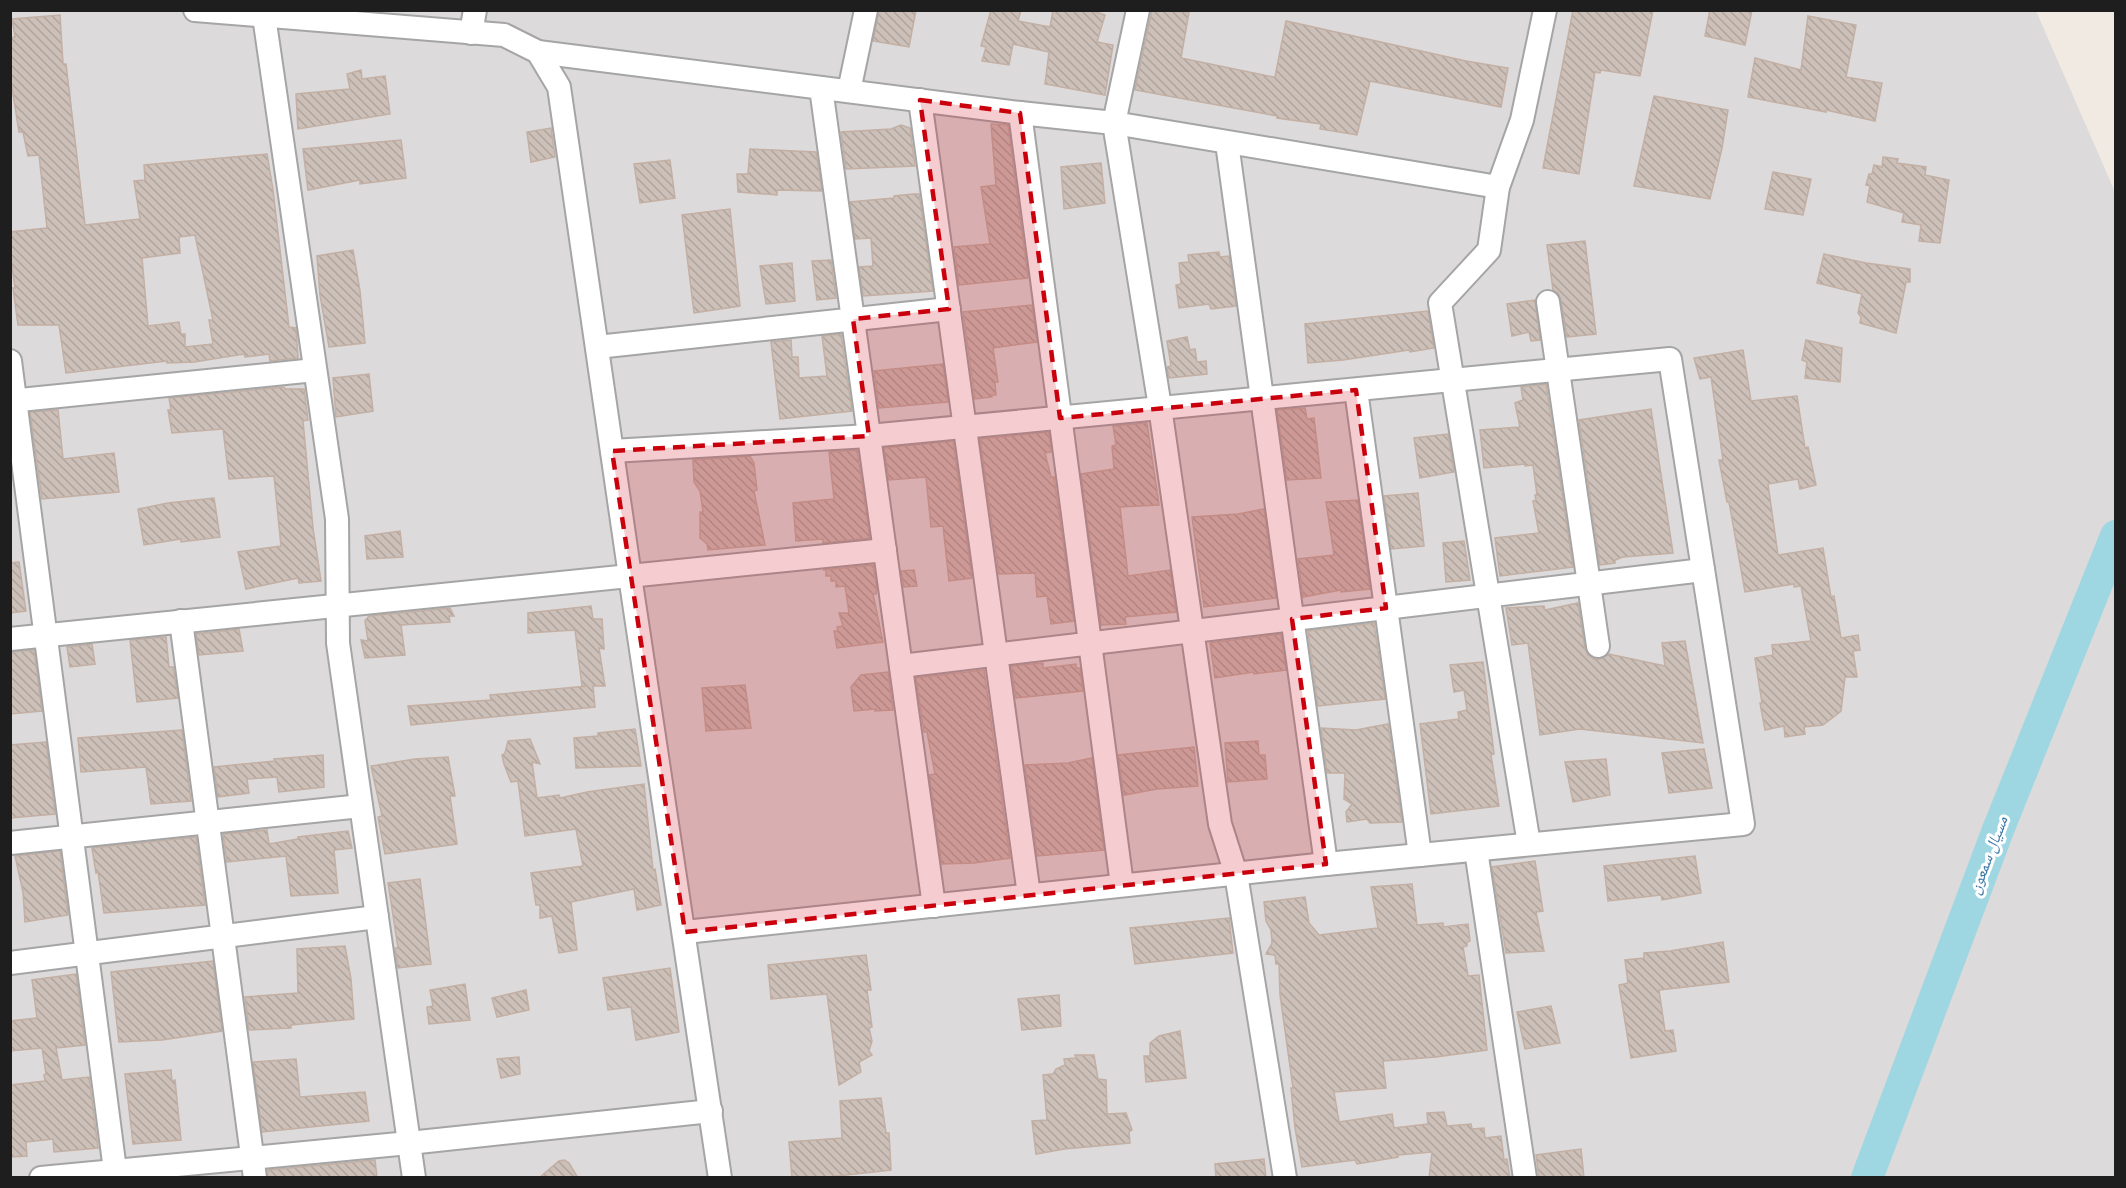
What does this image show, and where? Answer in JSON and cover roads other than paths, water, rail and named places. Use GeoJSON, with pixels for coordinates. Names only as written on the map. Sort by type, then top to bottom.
{"type":"FeatureCollection","features":[{"type":"Feature","properties":{"kind":"street"},"geometry":{"type":"LineString","coordinates":[[195,10],[504,35],[538,52],[1114,123],[1498,187]]}},
{"type":"Feature","properties":{"kind":"street"},"geometry":{"type":"LineString","coordinates":[[471,33],[475,10]]}},
{"type":"Feature","properties":{"kind":"street"},"geometry":{"type":"LineString","coordinates":[[849,92],[866,10]]}},
{"type":"Feature","properties":{"kind":"street"},"geometry":{"type":"LineString","coordinates":[[1137,10],[1114,123],[1160,407],[1220,824],[1236,874],[1285,1178]]}},
{"type":"Feature","properties":{"kind":"street"},"geometry":{"type":"LineString","coordinates":[[1529,844],[1440,303],[1489,250],[1498,187],[1522,120],[1545,10]]}},
{"type":"Feature","properties":{"kind":"street"},"geometry":{"type":"LineString","coordinates":[[264,16],[337,519],[338,643],[414,1178]]}},
{"type":"Feature","properties":{"kind":"street"},"geometry":{"type":"LineString","coordinates":[[538,52],[560,87],[720,1178]]}},
{"type":"Feature","properties":{"kind":"street"},"geometry":{"type":"LineString","coordinates":[[821,88],[934,906]]}},
{"type":"Feature","properties":{"kind":"street"},"geometry":{"type":"LineString","coordinates":[[920,100],[1029,895]]}},
{"type":"Feature","properties":{"kind":"street"},"geometry":{"type":"LineString","coordinates":[[1020,113],[1122,885]]}},
{"type":"Feature","properties":{"kind":"street"},"geometry":{"type":"LineString","coordinates":[[1227,143],[1326,864]]}},
{"type":"Feature","properties":{"kind":"street"},"geometry":{"type":"LineString","coordinates":[[1548,302],[1598,646]]}},
{"type":"Feature","properties":{"kind":"street"},"geometry":{"type":"LineString","coordinates":[[597,346],[949,309]]}},
{"type":"Feature","properties":{"kind":"street"},"geometry":{"type":"LineString","coordinates":[[612,451],[869,436],[1670,359],[1743,824],[1326,864],[684,932]]}},
{"type":"Feature","properties":{"kind":"street"},"geometry":{"type":"LineString","coordinates":[[10,361],[13,401],[46,636],[115,1174]]}},
{"type":"Feature","properties":{"kind":"street"},"geometry":{"type":"LineString","coordinates":[[13,401],[315,370]]}},
{"type":"Feature","properties":{"kind":"street"},"geometry":{"type":"LineString","coordinates":[[1356,390],[1420,855]]}},
{"type":"Feature","properties":{"kind":"street"},"geometry":{"type":"LineString","coordinates":[[10,639],[885,550]]}},
{"type":"Feature","properties":{"kind":"street"},"geometry":{"type":"LineString","coordinates":[[901,666],[1703,570]]}},
{"type":"Feature","properties":{"kind":"street"},"geometry":{"type":"LineString","coordinates":[[182,621],[254,1168]]}},
{"type":"Feature","properties":{"kind":"street"},"geometry":{"type":"LineString","coordinates":[[10,843],[361,806]]}},
{"type":"Feature","properties":{"kind":"street"},"geometry":{"type":"LineString","coordinates":[[1476,849],[1525,1178]]}},
{"type":"Feature","properties":{"kind":"street"},"geometry":{"type":"LineString","coordinates":[[10,963],[377,917]]}},
{"type":"Feature","properties":{"kind":"street"},"geometry":{"type":"LineString","coordinates":[[41,1178],[254,1168],[409,1143],[711,1111]]}},
{"type":"Feature","properties":{"kind":"waterway","name":"مسيال سمعون"},"geometry":{"type":"LineString","coordinates":[[1867,1178],[1998,830],[2116,536]]}}]}
